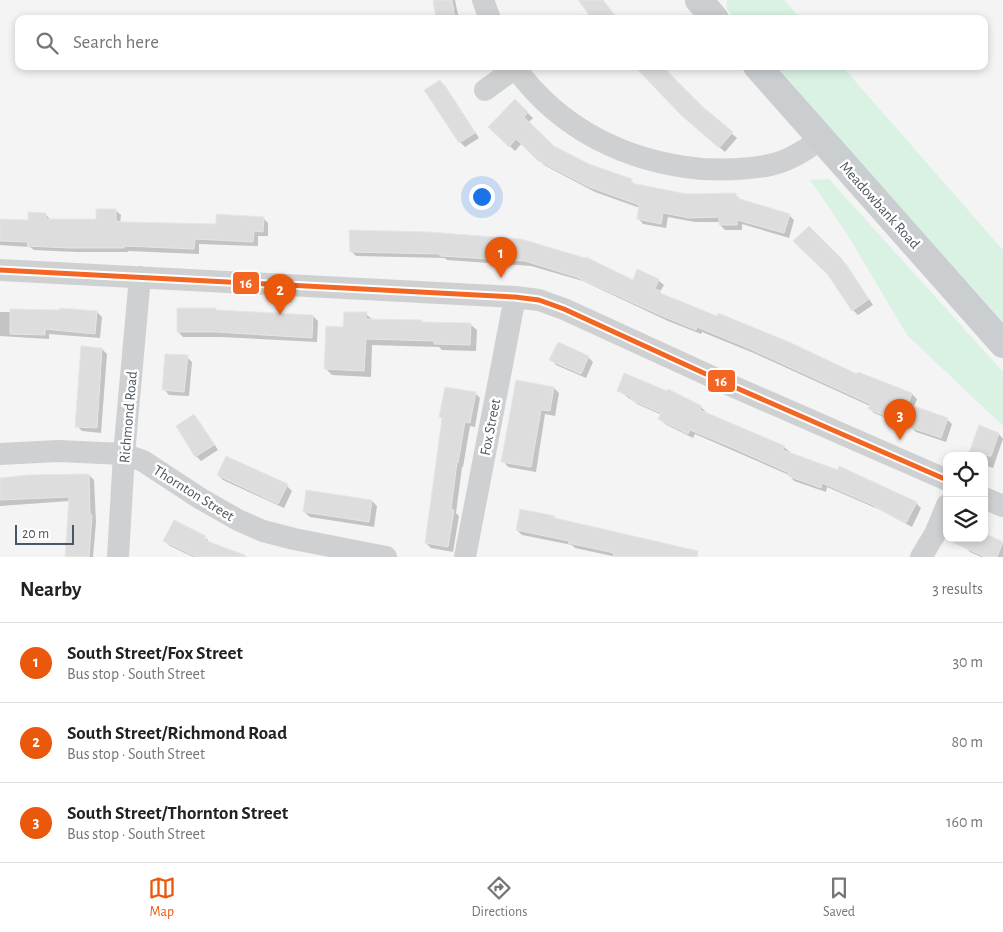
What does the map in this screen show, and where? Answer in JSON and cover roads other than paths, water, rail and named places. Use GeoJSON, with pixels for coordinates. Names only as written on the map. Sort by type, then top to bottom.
{"type":"FeatureCollection","features":[{"type":"Feature","properties":{"kind":"main road"},"geometry":{"type":"LineString","coordinates":[[699,0],[712,15]]}},
{"type":"Feature","properties":{"kind":"main road","name":"Meadowbank Road"},"geometry":{"type":"LineString","coordinates":[[760,70],[1003,344]]}},
{"type":"Feature","properties":{"kind":"street"},"geometry":{"type":"LineString","coordinates":[[483,0],[489,15]]}},
{"type":"Feature","properties":{"kind":"street"},"geometry":{"type":"LineString","coordinates":[[485,90],[511,70]]}},
{"type":"Feature","properties":{"kind":"street"},"geometry":{"type":"LineString","coordinates":[[517,70],[538,96],[565,120],[611,146],[640,157],[673,166],[722,170],[776,164],[805,150],[821,139]]}},
{"type":"Feature","properties":{"kind":"street"},"geometry":{"type":"LineString","coordinates":[[0,270],[515,297],[539,300],[564,309],[732,386],[943,478]]}},
{"type":"Feature","properties":{"kind":"street","name":"Richmond Road"},"geometry":{"type":"LineString","coordinates":[[118,557],[124,454],[140,277]]}},
{"type":"Feature","properties":{"kind":"street","name":"Fox Street"},"geometry":{"type":"LineString","coordinates":[[465,557],[515,297]]}},
{"type":"Feature","properties":{"kind":"street","name":"Thornton Street"},"geometry":{"type":"LineString","coordinates":[[0,454],[58,451],[124,454],[143,461],[201,499],[238,520],[263,531],[386,557]]}},
{"type":"Feature","properties":{"kind":"street"},"geometry":{"type":"LineString","coordinates":[[988,500],[1003,506]]}},
{"type":"Feature","properties":{"kind":"street"},"geometry":{"type":"LineString","coordinates":[[921,557],[935,534],[943,515]]}},
{"type":"Feature","properties":{"kind":"place","name":"South Street/Fox Street"},"geometry":{"type":"Point","coordinates":[501,278]}},
{"type":"Feature","properties":{"kind":"place","name":"South Street/Richmond Road"},"geometry":{"type":"Point","coordinates":[280,315]}},
{"type":"Feature","properties":{"kind":"place","name":"South Street/Thornton Street"},"geometry":{"type":"Point","coordinates":[900,440]}}]}
